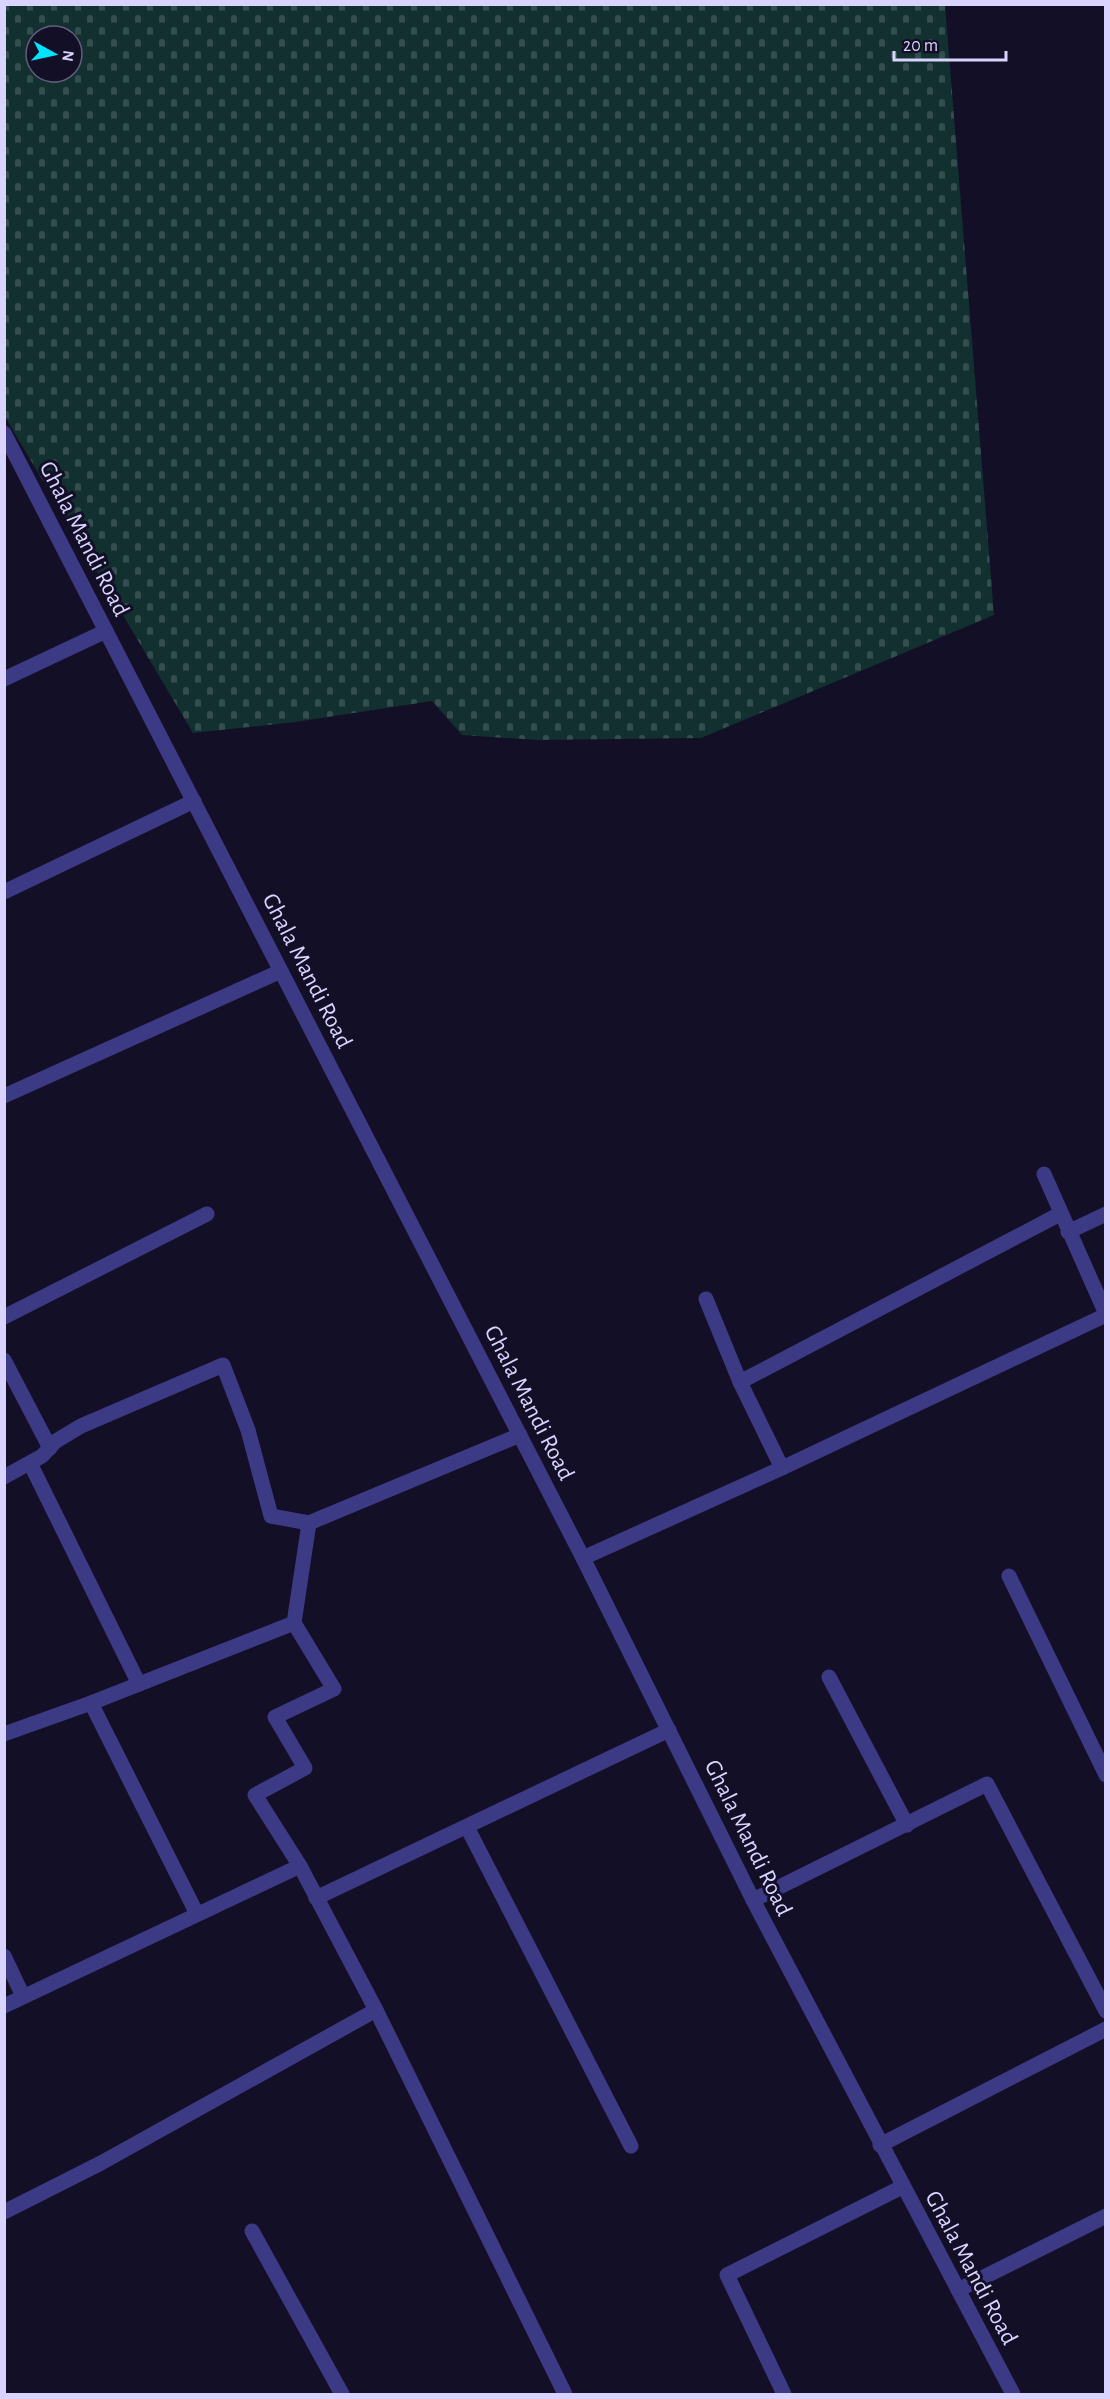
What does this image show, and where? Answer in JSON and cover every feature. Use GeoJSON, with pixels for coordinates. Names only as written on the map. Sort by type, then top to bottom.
{"type":"FeatureCollection","features":[{"type":"Feature","properties":{"kind":"street","name":"Ghala Mandi Road"},"geometry":{"type":"LineString","coordinates":[[4,433],[584,1558],[753,1900],[902,2187],[1013,2394]]}},
{"type":"Feature","properties":{"kind":"street"},"geometry":{"type":"LineString","coordinates":[[4,679],[106,631]]}},
{"type":"Feature","properties":{"kind":"street"},"geometry":{"type":"LineString","coordinates":[[4,892],[194,801]]}},
{"type":"Feature","properties":{"kind":"street"},"geometry":{"type":"LineString","coordinates":[[4,1096],[281,971]]}},
{"type":"Feature","properties":{"kind":"street"},"geometry":{"type":"LineString","coordinates":[[584,1558],[782,1468],[1106,1315],[1044,1174]]}},
{"type":"Feature","properties":{"kind":"street"},"geometry":{"type":"LineString","coordinates":[[740,1382],[1060,1214]]}},
{"type":"Feature","properties":{"kind":"street"},"geometry":{"type":"LineString","coordinates":[[1068,1232],[1106,1214]]}},
{"type":"Feature","properties":{"kind":"street"},"geometry":{"type":"LineString","coordinates":[[4,1317],[207,1215]]}},
{"type":"Feature","properties":{"kind":"street"},"geometry":{"type":"LineString","coordinates":[[706,1299],[740,1382],[782,1468]]}},
{"type":"Feature","properties":{"kind":"street"},"geometry":{"type":"LineString","coordinates":[[4,1360],[50,1448]]}},
{"type":"Feature","properties":{"kind":"street"},"geometry":{"type":"LineString","coordinates":[[4,1477],[42,1456],[56,1441],[81,1426],[223,1365],[248,1430],[270,1516],[309,1523],[520,1434]]}},
{"type":"Feature","properties":{"kind":"street"},"geometry":{"type":"LineString","coordinates":[[30,1463],[139,1684]]}},
{"type":"Feature","properties":{"kind":"street"},"geometry":{"type":"LineString","coordinates":[[309,1523],[294,1623],[333,1689],[274,1717],[305,1768],[255,1795],[300,1866],[376,2010],[565,2394]]}},
{"type":"Feature","properties":{"kind":"street"},"geometry":{"type":"LineString","coordinates":[[1009,1576],[1106,1775]]}},
{"type":"Feature","properties":{"kind":"street"},"geometry":{"type":"LineString","coordinates":[[4,1734],[91,1703],[294,1623]]}},
{"type":"Feature","properties":{"kind":"street"},"geometry":{"type":"LineString","coordinates":[[829,1677],[907,1825]]}},
{"type":"Feature","properties":{"kind":"street"},"geometry":{"type":"LineString","coordinates":[[91,1703],[197,1914]]}},
{"type":"Feature","properties":{"kind":"street"},"geometry":{"type":"LineString","coordinates":[[316,1898],[669,1730]]}},
{"type":"Feature","properties":{"kind":"street"},"geometry":{"type":"LineString","coordinates":[[753,1900],[987,1784],[1106,2012]]}},
{"type":"Feature","properties":{"kind":"street"},"geometry":{"type":"LineString","coordinates":[[467,1827],[631,2146]]}},
{"type":"Feature","properties":{"kind":"street"},"geometry":{"type":"LineString","coordinates":[[4,2006],[300,1866]]}},
{"type":"Feature","properties":{"kind":"street"},"geometry":{"type":"LineString","coordinates":[[4,1956],[23,1996]]}},
{"type":"Feature","properties":{"kind":"street"},"geometry":{"type":"LineString","coordinates":[[4,2211],[100,2163],[376,2010]]}},
{"type":"Feature","properties":{"kind":"street"},"geometry":{"type":"LineString","coordinates":[[880,2145],[1106,2029]]}},
{"type":"Feature","properties":{"kind":"street"},"geometry":{"type":"LineString","coordinates":[[784,2394],[727,2275],[902,2187]]}},
{"type":"Feature","properties":{"kind":"street"},"geometry":{"type":"LineString","coordinates":[[958,2290],[1106,2216]]}},
{"type":"Feature","properties":{"kind":"street"},"geometry":{"type":"LineString","coordinates":[[252,2231],[342,2394]]}},
{"type":"Feature","properties":{"kind":"green space"},"geometry":{"type":"Polygon","coordinates":[[[4,5],[945,5],[994,615],[701,738],[538,740],[462,735],[432,701],[295,722],[193,733],[5,417],[4,5]]]}}]}
